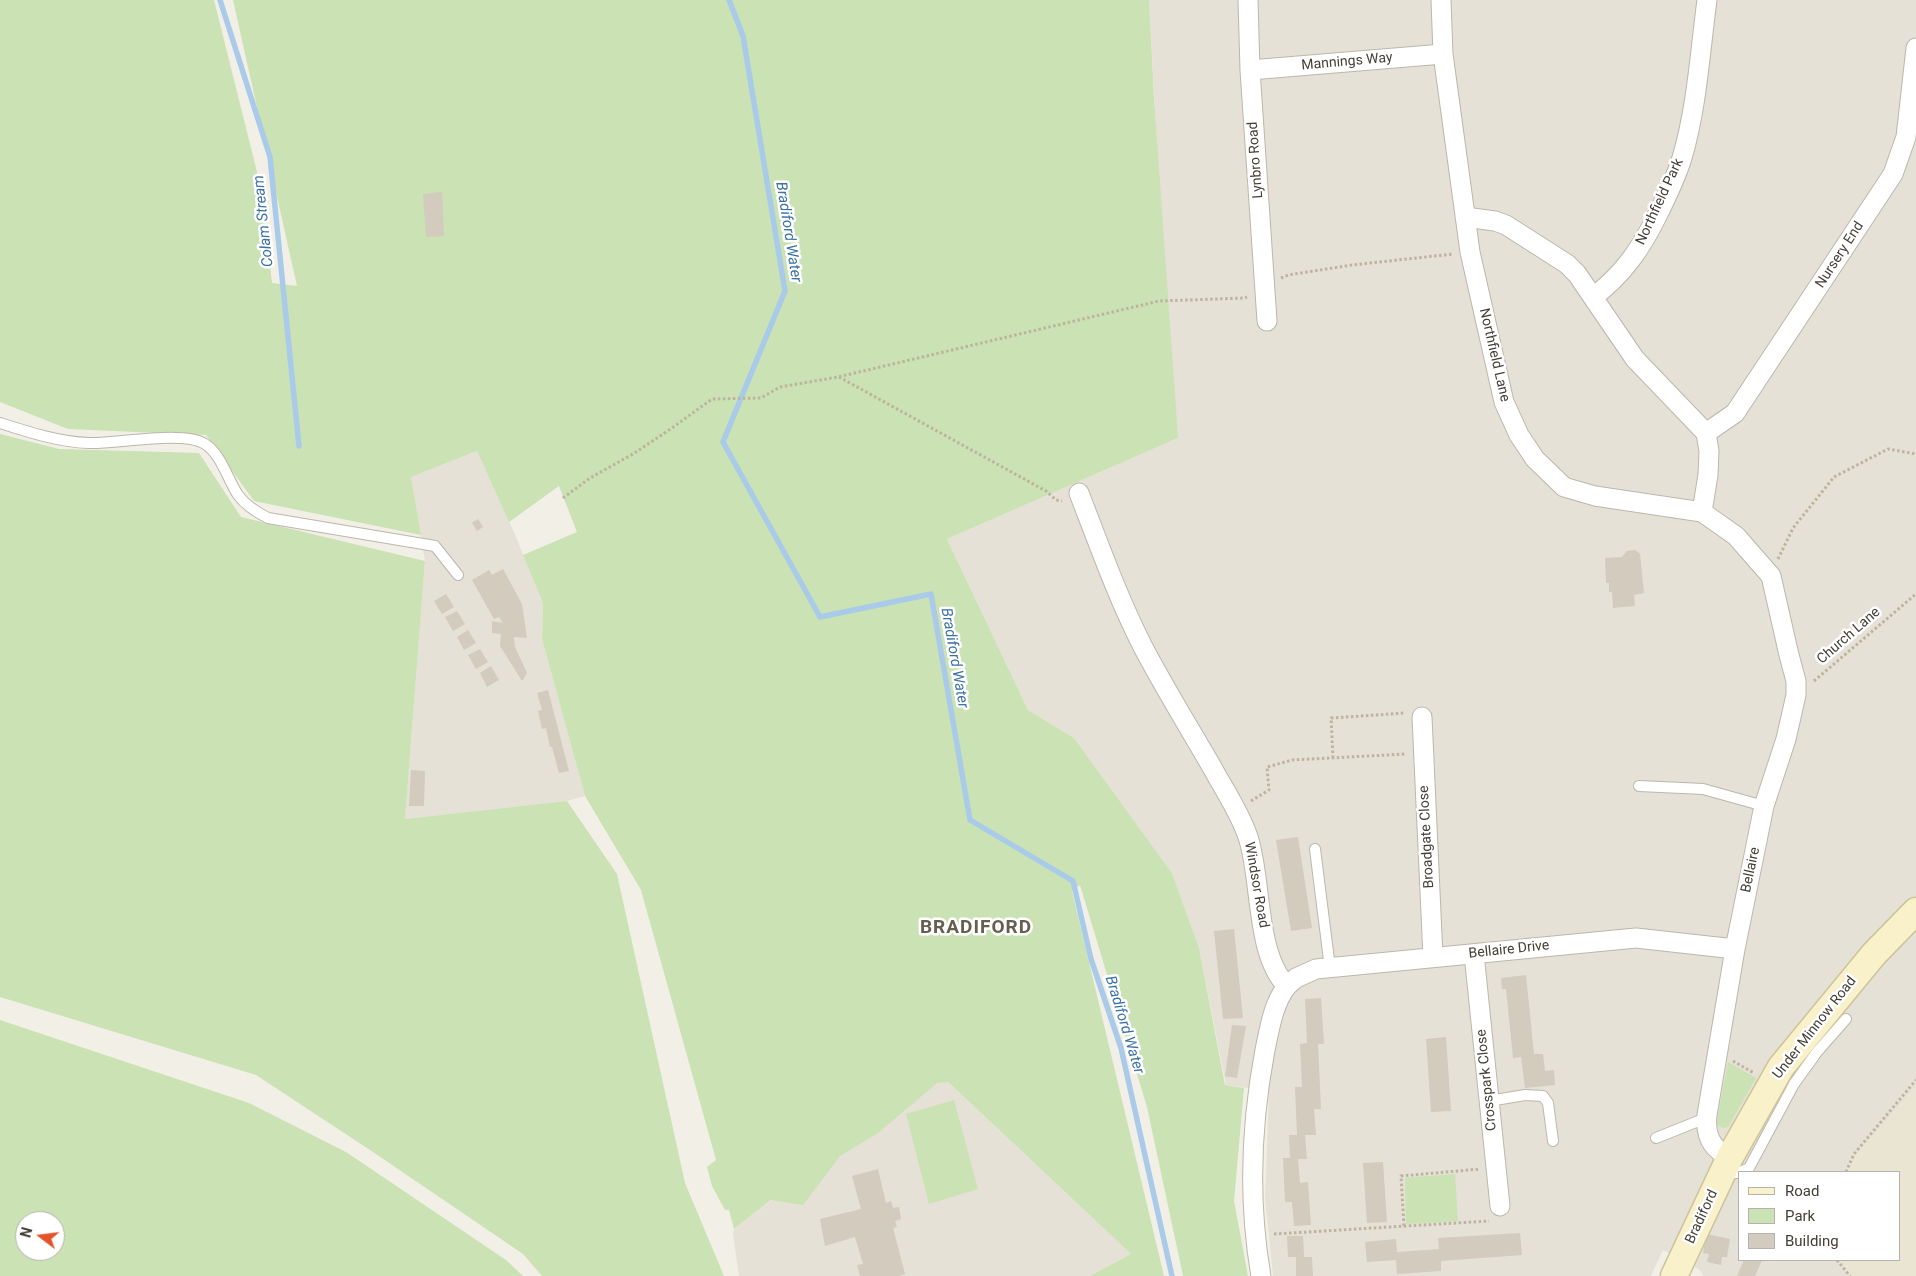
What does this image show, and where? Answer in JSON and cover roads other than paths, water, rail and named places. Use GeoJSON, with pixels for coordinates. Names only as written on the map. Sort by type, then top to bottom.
{"type":"FeatureCollection","features":[{"type":"Feature","properties":{"kind":"street","name":"Lynbro Road"},"geometry":{"type":"LineString","coordinates":[[1248,0],[1250,70],[1267,321]]}},
{"type":"Feature","properties":{"kind":"street","name":"Northfield Lane"},"geometry":{"type":"LineString","coordinates":[[1441,0],[1443,54],[1470,252],[1504,402],[1519,435],[1535,459],[1564,487],[1595,496],[1702,512],[1736,536],[1772,576]]}},
{"type":"Feature","properties":{"kind":"street","name":"Northfield Park"},"geometry":{"type":"LineString","coordinates":[[1593,297],[1609,285],[1632,259],[1647,237],[1682,158],[1694,106],[1707,0]]}},
{"type":"Feature","properties":{"kind":"street","name":"Nursery End"},"geometry":{"type":"LineString","coordinates":[[1706,433],[1735,413],[1893,174],[1906,137],[1916,48]]}},
{"type":"Feature","properties":{"kind":"street","name":"Mannings Way"},"geometry":{"type":"LineString","coordinates":[[1250,70],[1443,54]]}},
{"type":"Feature","properties":{"kind":"street"},"geometry":{"type":"LineString","coordinates":[[1465,218],[1495,222],[1520,234],[1568,264],[1577,274],[1635,359],[1706,433],[1709,451],[1708,475],[1702,512]]}},
{"type":"Feature","properties":{"kind":"street","name":"Windsor Road"},"geometry":{"type":"LineString","coordinates":[[1078,493],[1110,575],[1143,647],[1236,810],[1249,838],[1266,943],[1276,967],[1287,986]]}},
{"type":"Feature","properties":{"kind":"street","name":"Bellaire"},"geometry":{"type":"LineString","coordinates":[[1727,1164],[1721,1154],[1712,1146],[1708,1136],[1706,1118],[1735,949],[1764,806],[1786,739],[1796,695],[1796,681],[1788,655],[1772,576]]}},
{"type":"Feature","properties":{"kind":"street","name":"Broadgate Close"},"geometry":{"type":"LineString","coordinates":[[1422,717],[1433,957]]}},
{"type":"Feature","properties":{"kind":"street","name":"Under Minnow Road"},"geometry":{"type":"LineString","coordinates":[[1727,1164],[1772,1083],[1802,1041],[1868,961],[1916,911]]}},
{"type":"Feature","properties":{"kind":"street","name":"Bellaire Drive"},"geometry":{"type":"LineString","coordinates":[[1287,986],[1296,978],[1309,971],[1330,968],[1636,938],[1735,949]]}},
{"type":"Feature","properties":{"kind":"street","name":"Crosspark Close"},"geometry":{"type":"LineString","coordinates":[[1474,954],[1500,1206]]}},
{"type":"Feature","properties":{"kind":"street"},"geometry":{"type":"LineString","coordinates":[[1261,1276],[1255,1235],[1252,1170],[1258,1088],[1271,1020],[1287,986]]}},
{"type":"Feature","properties":{"kind":"street","name":"Bradiford"},"geometry":{"type":"LineString","coordinates":[[1675,1275],[1727,1164]]}},
{"type":"Feature","properties":{"kind":"lane"},"geometry":{"type":"LineString","coordinates":[[0,423],[25,431],[88,443],[167,438],[194,439],[206,444],[220,460],[238,495],[252,510],[268,518],[435,546],[458,575]]}},
{"type":"Feature","properties":{"kind":"lane"},"geometry":{"type":"LineString","coordinates":[[1639,786],[1704,789],[1764,806]]}},
{"type":"Feature","properties":{"kind":"lane"},"geometry":{"type":"LineString","coordinates":[[1315,848],[1330,968]]}},
{"type":"Feature","properties":{"kind":"lane"},"geometry":{"type":"LineString","coordinates":[[1742,1171],[1749,1168],[1794,1084],[1817,1052],[1846,1019]]}},
{"type":"Feature","properties":{"kind":"lane"},"geometry":{"type":"LineString","coordinates":[[1489,1101],[1526,1095],[1539,1095],[1546,1098],[1553,1141]]}},
{"type":"Feature","properties":{"kind":"lane"},"geometry":{"type":"LineString","coordinates":[[1656,1138],[1706,1118]]}},
{"type":"Feature","properties":{"kind":"lane"},"geometry":{"type":"LineString","coordinates":[[1727,1164],[1738,1173]]}},
{"type":"Feature","properties":{"kind":"waterway","name":"Colam Stream"},"geometry":{"type":"LineString","coordinates":[[220,0],[270,157],[299,446]]}},
{"type":"Feature","properties":{"kind":"waterway","name":"Bradiford Water"},"geometry":{"type":"LineString","coordinates":[[729,0],[743,36],[785,291],[723,442],[820,617],[931,594],[970,820],[1073,881],[1091,959],[1121,1048],[1172,1276]]}},
{"type":"Feature","properties":{"kind":"district","name":"BRADIFORD"},"geometry":{"type":"Point","coordinates":[976,928]}}]}
